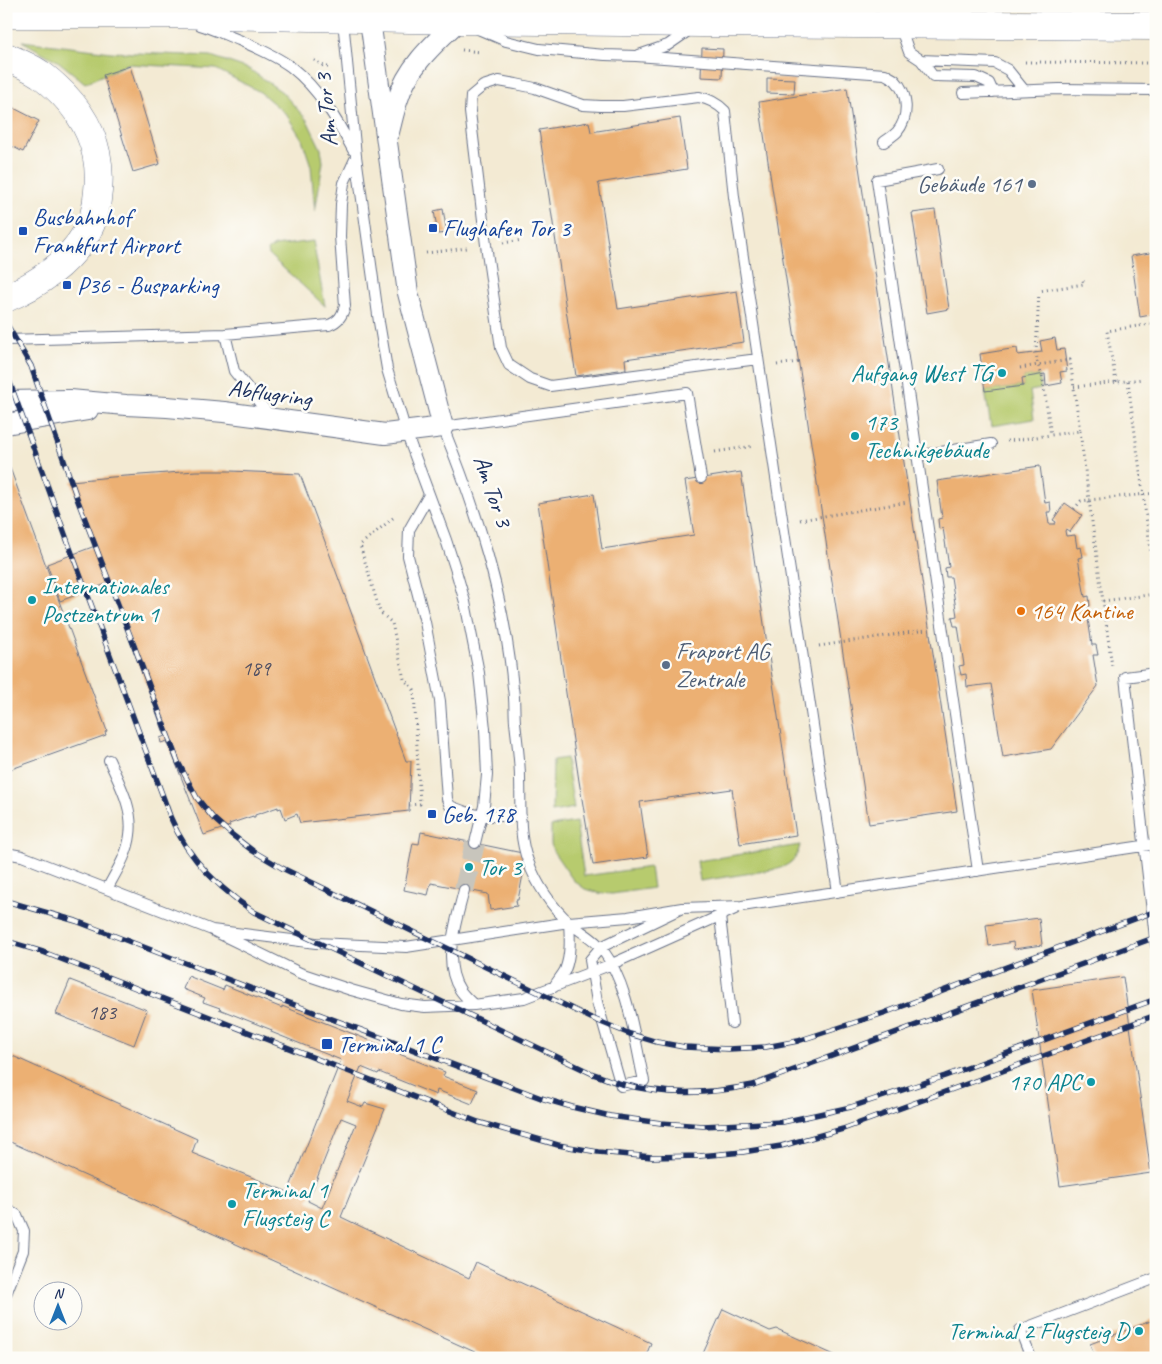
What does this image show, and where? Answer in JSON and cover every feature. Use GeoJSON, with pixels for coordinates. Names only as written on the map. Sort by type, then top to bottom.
{"type":"FeatureCollection","features":[{"type":"Feature","properties":{"kind":"main road"},"geometry":{"type":"LineString","coordinates":[[6,14],[368,12],[459,20],[1156,26]]}},
{"type":"Feature","properties":{"kind":"main road"},"geometry":{"type":"LineString","coordinates":[[6,57],[42,75],[74,105],[90,132],[96,149],[99,170],[97,200],[93,216],[88,230],[77,247],[65,261],[49,274],[33,285],[6,298]]}},
{"type":"Feature","properties":{"kind":"street","name":"Am Tor 3"},"geometry":{"type":"LineString","coordinates":[[368,12],[408,293],[443,427]]}},
{"type":"Feature","properties":{"kind":"street"},"geometry":{"type":"LineString","coordinates":[[387,142],[398,98],[410,72],[420,59],[459,20]]}},
{"type":"Feature","properties":{"kind":"street","name":"Abflugring"},"geometry":{"type":"LineString","coordinates":[[6,401],[70,400],[214,411],[385,434],[443,427]]}},
{"type":"Feature","properties":{"kind":"street","name":"Abflugring"},"geometry":{"type":"LineString","coordinates":[[6,424],[126,405]]}},
{"type":"Feature","properties":{"kind":"lane","name":"Am Tor 3"},"geometry":{"type":"LineString","coordinates":[[342,12],[356,156],[385,360],[406,432],[449,548],[465,602],[475,647],[483,700],[487,758],[482,816]]}},
{"type":"Feature","properties":{"kind":"lane"},"geometry":{"type":"LineString","coordinates":[[6,340],[225,334],[329,325],[338,322],[343,314],[345,306],[340,236],[341,204],[344,183],[356,156],[340,125],[322,98],[291,67],[264,50],[221,32],[168,14]]}},
{"type":"Feature","properties":{"kind":"lane"},"geometry":{"type":"LineString","coordinates":[[459,20],[498,38],[521,46],[539,49],[605,56],[636,56],[885,74],[896,80],[906,103],[905,114],[897,132],[884,142]]}},
{"type":"Feature","properties":{"kind":"lane"},"geometry":{"type":"LineString","coordinates":[[636,56],[668,45],[700,23]]}},
{"type":"Feature","properties":{"kind":"lane"},"geometry":{"type":"LineString","coordinates":[[899,25],[909,52],[921,60],[933,76],[976,78],[990,83],[993,92]]}},
{"type":"Feature","properties":{"kind":"lane"},"geometry":{"type":"LineString","coordinates":[[921,60],[995,62],[1008,70],[1024,90]]}},
{"type":"Feature","properties":{"kind":"lane"},"geometry":{"type":"LineString","coordinates":[[758,359],[550,386],[530,379],[509,364],[501,348],[488,254],[470,112],[472,96],[483,86],[499,81],[535,88],[583,105],[623,106],[699,97],[709,99],[725,111],[734,198],[838,892]]}},
{"type":"Feature","properties":{"kind":"lane"},"geometry":{"type":"LineString","coordinates":[[963,93],[1058,89],[1156,90]]}},
{"type":"Feature","properties":{"kind":"lane"},"geometry":{"type":"LineString","coordinates":[[938,169],[876,180],[978,870]]}},
{"type":"Feature","properties":{"kind":"lane"},"geometry":{"type":"LineString","coordinates":[[225,334],[234,371],[272,419]]}},
{"type":"Feature","properties":{"kind":"lane"},"geometry":{"type":"LineString","coordinates":[[443,427],[687,393],[701,478]]}},
{"type":"Feature","properties":{"kind":"lane","name":"Am Tor 3"},"geometry":{"type":"LineString","coordinates":[[443,427],[460,469],[486,546],[502,614],[514,690],[521,816],[528,862],[544,894],[569,922],[600,947],[612,964],[624,990],[644,1081],[621,1086],[597,1002],[592,972]]}},
{"type":"Feature","properties":{"kind":"lane"},"geometry":{"type":"LineString","coordinates":[[916,456],[991,444]]}},
{"type":"Feature","properties":{"kind":"lane"},"geometry":{"type":"LineString","coordinates":[[429,495],[410,530],[408,556],[425,622],[440,701],[447,799],[450,806],[482,816],[521,816]]}},
{"type":"Feature","properties":{"kind":"lane"},"geometry":{"type":"LineString","coordinates":[[1156,673],[1125,677],[1156,946]]}},
{"type":"Feature","properties":{"kind":"lane"},"geometry":{"type":"LineString","coordinates":[[108,889],[126,852],[131,821],[128,806],[109,760]]}},
{"type":"Feature","properties":{"kind":"lane"},"geometry":{"type":"LineString","coordinates":[[475,843],[482,816]]}},
{"type":"Feature","properties":{"kind":"lane"},"geometry":{"type":"LineString","coordinates":[[212,930],[316,943],[406,947],[569,922],[628,917],[682,908],[742,906],[1156,844]]}},
{"type":"Feature","properties":{"kind":"lane"},"geometry":{"type":"LineString","coordinates":[[6,853],[22,856],[212,930],[300,972],[401,1004],[425,1007],[474,1005],[524,998],[612,964],[742,906]]}},
{"type":"Feature","properties":{"kind":"lane"},"geometry":{"type":"LineString","coordinates":[[464,890],[450,954],[452,972],[460,990],[474,1005]]}},
{"type":"Feature","properties":{"kind":"lane"},"geometry":{"type":"LineString","coordinates":[[592,972],[590,960],[600,947],[682,908]]}},
{"type":"Feature","properties":{"kind":"lane"},"geometry":{"type":"LineString","coordinates":[[720,916],[732,1023]]}},
{"type":"Feature","properties":{"kind":"lane"},"geometry":{"type":"LineString","coordinates":[[554,987],[565,970],[568,957],[570,942],[569,922]]}},
{"type":"Feature","properties":{"kind":"lane"},"geometry":{"type":"LineString","coordinates":[[6,1208],[17,1215],[24,1231],[23,1251],[6,1294]]}},
{"type":"Feature","properties":{"kind":"lane"},"geometry":{"type":"LineString","coordinates":[[1031,1358],[1020,1330],[1156,1278]]}},
{"type":"Feature","properties":{"kind":"path"},"geometry":{"type":"LineString","coordinates":[[310,57],[325,67],[334,66]]}},
{"type":"Feature","properties":{"kind":"path"},"geometry":{"type":"LineString","coordinates":[[437,252],[451,250]]}},
{"type":"Feature","properties":{"kind":"path"},"geometry":{"type":"LineString","coordinates":[[1051,435],[1042,375],[1036,353],[1039,291],[1084,284],[1082,278]]}},
{"type":"Feature","properties":{"kind":"path"},"geometry":{"type":"LineString","coordinates":[[1116,382],[1108,331],[1156,324]]}},
{"type":"Feature","properties":{"kind":"path"},"geometry":{"type":"LineString","coordinates":[[1020,368],[1070,360],[1110,657]]}},
{"type":"Feature","properties":{"kind":"path"},"geometry":{"type":"LineString","coordinates":[[1074,387],[1143,379]]}},
{"type":"Feature","properties":{"kind":"path"},"geometry":{"type":"LineString","coordinates":[[1103,601],[1156,592],[1128,381]]}},
{"type":"Feature","properties":{"kind":"path"},"geometry":{"type":"LineString","coordinates":[[991,444],[1080,431]]}},
{"type":"Feature","properties":{"kind":"path"},"geometry":{"type":"LineString","coordinates":[[697,454],[754,446]]}},
{"type":"Feature","properties":{"kind":"path"},"geometry":{"type":"LineString","coordinates":[[1074,509],[1081,501],[1156,493]]}},
{"type":"Feature","properties":{"kind":"path"},"geometry":{"type":"LineString","coordinates":[[783,523],[923,500]]}},
{"type":"Feature","properties":{"kind":"path"},"geometry":{"type":"LineString","coordinates":[[398,514],[360,545],[380,612],[392,623],[404,679],[414,690],[420,804],[409,806]]}},
{"type":"Feature","properties":{"kind":"path"},"geometry":{"type":"LineString","coordinates":[[802,648],[942,628]]}},
{"type":"Feature","properties":{"kind":"green space"},"geometry":{"type":"Polygon","coordinates":[[[668,6],[873,6],[816,12],[672,11],[668,6]]]}},
{"type":"Feature","properties":{"kind":"green space"},"geometry":{"type":"Polygon","coordinates":[[[22,41],[111,52],[211,56],[249,69],[282,92],[307,120],[321,149],[323,162],[315,212],[311,166],[302,139],[286,114],[260,92],[216,69],[128,64],[85,83],[59,62],[22,41]]]}},
{"type":"Feature","properties":{"kind":"green space"},"geometry":{"type":"Polygon","coordinates":[[[313,241],[325,306],[269,255],[268,250],[275,246],[313,241]]]}},
{"type":"Feature","properties":{"kind":"green space"},"geometry":{"type":"Polygon","coordinates":[[[1039,375],[1041,389],[1030,391],[1034,419],[991,426],[985,391],[1023,386],[1022,378],[1039,375]]]}},
{"type":"Feature","properties":{"kind":"green space"},"geometry":{"type":"Polygon","coordinates":[[[566,758],[574,808],[552,812],[553,760],[566,758]]]}},
{"type":"Feature","properties":{"kind":"green space"},"geometry":{"type":"Polygon","coordinates":[[[576,822],[584,876],[650,867],[653,888],[612,894],[598,893],[585,889],[573,880],[553,851],[551,826],[576,822]]]}},
{"type":"Feature","properties":{"kind":"green space"},"geometry":{"type":"Polygon","coordinates":[[[800,845],[793,860],[778,869],[700,881],[697,861],[800,845]]]}},
{"type":"Feature","properties":{"kind":"building"},"geometry":{"type":"Polygon","coordinates":[[[702,48],[723,49],[722,78],[701,77],[702,48]]]}},
{"type":"Feature","properties":{"kind":"building"},"geometry":{"type":"Polygon","coordinates":[[[130,66],[160,164],[133,172],[103,75],[130,66]]]}},
{"type":"Feature","properties":{"kind":"building"},"geometry":{"type":"Polygon","coordinates":[[[767,78],[795,79],[794,94],[767,93],[767,78]]]}},
{"type":"Feature","properties":{"kind":"building","name":"173 Technikgebäude"},"geometry":{"type":"Polygon","coordinates":[[[847,88],[957,811],[869,824],[759,102],[847,88]]]}},
{"type":"Feature","properties":{"kind":"building"},"geometry":{"type":"Polygon","coordinates":[[[6,104],[39,121],[23,152],[6,143],[6,104]]]}},
{"type":"Feature","properties":{"kind":"building"},"geometry":{"type":"Polygon","coordinates":[[[680,118],[687,169],[598,183],[618,309],[737,291],[744,342],[625,359],[626,369],[576,376],[539,130],[589,122],[591,132],[680,118]]]}},
{"type":"Feature","properties":{"kind":"building"},"geometry":{"type":"Polygon","coordinates":[[[443,209],[447,233],[438,234],[434,211],[443,209]]]}},
{"type":"Feature","properties":{"kind":"building"},"geometry":{"type":"Polygon","coordinates":[[[935,210],[949,309],[927,313],[912,213],[935,210]]]}},
{"type":"Feature","properties":{"kind":"building"},"geometry":{"type":"Polygon","coordinates":[[[1156,252],[1156,314],[1140,317],[1131,256],[1156,252]]]}},
{"type":"Feature","properties":{"kind":"building"},"geometry":{"type":"Polygon","coordinates":[[[1055,338],[1057,350],[1064,349],[1067,371],[1060,372],[1062,383],[1046,386],[1045,374],[1022,378],[1023,386],[985,391],[980,354],[1017,348],[1018,355],[1042,352],[1040,341],[1055,338]]]}},
{"type":"Feature","properties":{"kind":"building","name":"164 Kantine"},"geometry":{"type":"Polygon","coordinates":[[[1040,466],[1045,503],[1050,502],[1051,512],[1047,512],[1049,524],[1055,524],[1056,522],[1053,520],[1065,503],[1082,515],[1070,532],[1066,529],[1065,531],[1066,536],[1075,535],[1077,548],[1081,547],[1083,557],[1078,558],[1085,597],[1089,596],[1090,606],[1086,606],[1092,645],[1096,645],[1098,655],[1093,655],[1098,686],[1051,749],[1003,757],[991,684],[967,687],[966,674],[961,675],[959,666],[964,665],[958,626],[954,626],[952,617],[957,616],[951,577],[946,577],[945,568],[949,567],[943,528],[939,529],[938,519],[942,518],[937,481],[1040,466]]]}},
{"type":"Feature","properties":{"kind":"building","name":"Internationales Postzentrum 1"},"geometry":{"type":"Polygon","coordinates":[[[10,468],[107,731],[105,732],[106,735],[6,771],[6,469],[10,468]]]}},
{"type":"Feature","properties":{"kind":"building"},"geometry":{"type":"Polygon","coordinates":[[[196,471],[300,474],[406,761],[411,761],[409,811],[300,823],[297,814],[285,819],[281,808],[278,809],[278,807],[204,835],[167,741],[161,743],[160,738],[165,736],[109,583],[60,601],[47,564],[95,546],[71,481],[196,471]]]}},
{"type":"Feature","properties":{"kind":"building","name":"Fraport AG Zentrale"},"geometry":{"type":"Polygon","coordinates":[[[741,472],[796,835],[740,844],[732,789],[640,802],[648,857],[593,865],[538,503],[594,494],[602,549],[694,535],[685,481],[741,472]]]}},
{"type":"Feature","properties":{"kind":"building","name":"Tor 3"},"geometry":{"type":"Polygon","coordinates":[[[421,832],[527,854],[518,900],[516,900],[517,906],[490,910],[488,894],[431,883],[428,895],[404,890],[413,843],[419,844],[421,832]]]}},
{"type":"Feature","properties":{"kind":"building"},"geometry":{"type":"Polygon","coordinates":[[[1039,918],[1042,945],[1014,949],[1013,942],[989,946],[986,925],[1039,918]]]}},
{"type":"Feature","properties":{"kind":"building","name":"Terminal 1 Flugsteig C"},"geometry":{"type":"Polygon","coordinates":[[[188,976],[223,990],[225,985],[389,1048],[389,1050],[445,1072],[443,1076],[478,1090],[472,1104],[437,1090],[436,1095],[379,1072],[378,1074],[361,1067],[347,1101],[363,1107],[365,1103],[385,1109],[341,1217],[469,1278],[476,1262],[651,1343],[645,1358],[488,1358],[6,1140],[6,1053],[197,1139],[192,1153],[288,1192],[341,1060],[203,1002],[205,998],[183,989],[188,976]],[[341,1118],[308,1201],[322,1208],[356,1124],[341,1118]]]}},
{"type":"Feature","properties":{"kind":"building","name":"170 APC"},"geometry":{"type":"Polygon","coordinates":[[[1123,977],[1151,1173],[1060,1186],[1032,990],[1123,977]]]}},
{"type":"Feature","properties":{"kind":"building"},"geometry":{"type":"Polygon","coordinates":[[[70,980],[147,1010],[134,1045],[56,1014],[70,980]]]}},
{"type":"Feature","properties":{"kind":"building"},"geometry":{"type":"Polygon","coordinates":[[[723,1309],[770,1331],[777,1329],[841,1358],[701,1358],[723,1309]]]}},
{"type":"Feature","properties":{"kind":"building","name":"Terminal 2 Flugsteig D"},"geometry":{"type":"Polygon","coordinates":[[[1156,1319],[1156,1358],[1095,1358],[1090,1344],[1156,1319]]]}},
{"type":"Feature","properties":{"kind":"tunnel"},"geometry":{"type":"LineString","coordinates":[[464,890],[475,843]]}},
{"type":"Feature","properties":{"kind":"railway"},"geometry":{"type":"LineString","coordinates":[[6,323],[31,366],[78,501],[178,762],[197,798],[213,818],[253,851],[282,868],[591,1018],[630,1034],[684,1047],[729,1049],[766,1047],[798,1041],[884,1013],[1156,911]]}},
{"type":"Feature","properties":{"kind":"railway"},"geometry":{"type":"LineString","coordinates":[[6,372],[171,819],[179,835],[200,865],[225,890],[254,912],[593,1074],[639,1088],[671,1092],[704,1092],[753,1085],[1156,937]]}},
{"type":"Feature","properties":{"kind":"railway"},"geometry":{"type":"LineString","coordinates":[[6,901],[76,921],[541,1098],[610,1116],[661,1123],[703,1126],[783,1122],[851,1107],[945,1076],[1156,999]]}},
{"type":"Feature","properties":{"kind":"railway"},"geometry":{"type":"LineString","coordinates":[[6,941],[43,952],[478,1122],[558,1145],[598,1152],[652,1157],[700,1156],[743,1152],[781,1146],[843,1129],[1156,1015]]}},
{"type":"Feature","properties":{"kind":"place","name":"Gebäude 161"},"geometry":{"type":"Point","coordinates":[1032,184]}},
{"type":"Feature","properties":{"kind":"place","name":"Flughafen Tor 3"},"geometry":{"type":"Point","coordinates":[433,228]}},
{"type":"Feature","properties":{"kind":"place","name":"Busbahnhof Frankfurt Airport"},"geometry":{"type":"Point","coordinates":[23,231]}},
{"type":"Feature","properties":{"kind":"place","name":"P36 - Busparking"},"geometry":{"type":"Point","coordinates":[67,285]}},
{"type":"Feature","properties":{"kind":"place","name":"Aufgang West TG"},"geometry":{"type":"Point","coordinates":[1002,373]}},
{"type":"Feature","properties":{"kind":"place","name":"173 Technikgebäude"},"geometry":{"type":"Point","coordinates":[855,436]}},
{"type":"Feature","properties":{"kind":"place","name":"Internationales Postzentrum 1"},"geometry":{"type":"Point","coordinates":[32,600]}},
{"type":"Feature","properties":{"kind":"place","name":"164 Kantine"},"geometry":{"type":"Point","coordinates":[1021,611]}},
{"type":"Feature","properties":{"kind":"place","name":"Fraport AG Zentrale"},"geometry":{"type":"Point","coordinates":[666,665]}},
{"type":"Feature","properties":{"kind":"place","name":"Geb. 178"},"geometry":{"type":"Point","coordinates":[432,814]}},
{"type":"Feature","properties":{"kind":"place","name":"Tor 3"},"geometry":{"type":"Point","coordinates":[469,867]}},
{"type":"Feature","properties":{"kind":"place","name":"Terminal 1 C"},"geometry":{"type":"Point","coordinates":[327,1044]}},
{"type":"Feature","properties":{"kind":"place","name":"170 APC"},"geometry":{"type":"Point","coordinates":[1091,1082]}},
{"type":"Feature","properties":{"kind":"place","name":"Terminal 1 Flugsteig C"},"geometry":{"type":"Point","coordinates":[232,1204]}},
{"type":"Feature","properties":{"kind":"place","name":"Terminal 2 Flugsteig D"},"geometry":{"type":"Point","coordinates":[1139,1331]}}]}
